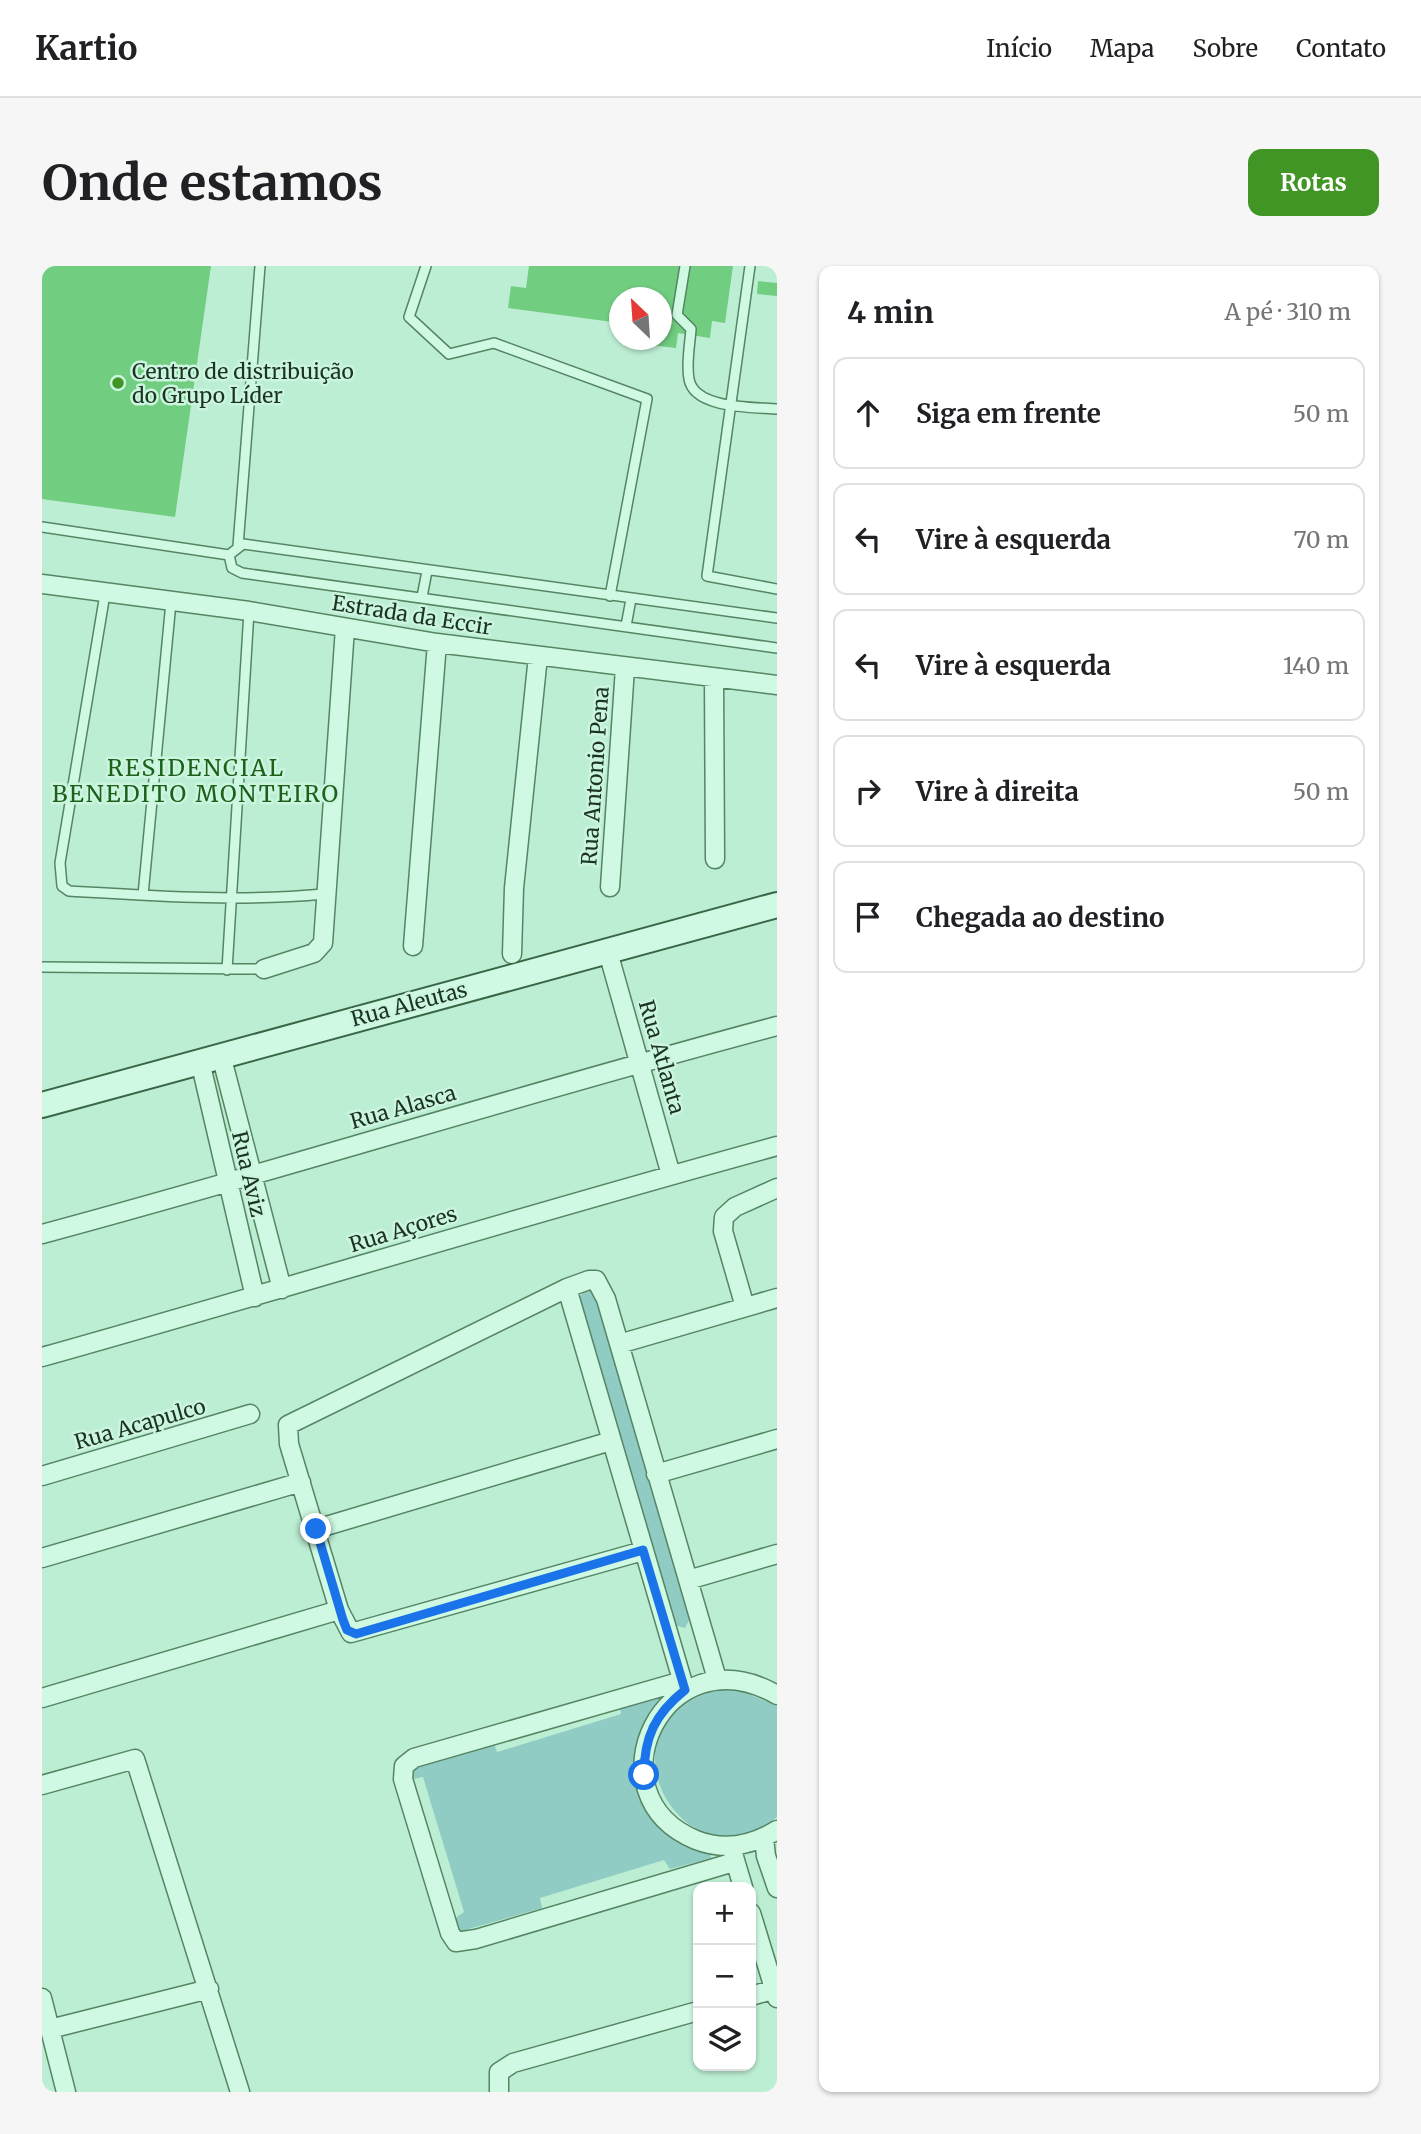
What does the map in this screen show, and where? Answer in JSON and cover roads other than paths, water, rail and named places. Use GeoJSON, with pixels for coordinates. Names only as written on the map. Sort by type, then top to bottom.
{"type":"FeatureCollection","features":[{"type":"Feature","properties":{"kind":"street","name":"Estrada da Eccir"},"geometry":{"type":"LineString","coordinates":[[42,584],[249,611],[437,643],[777,685]]}},
{"type":"Feature","properties":{"kind":"street"},"geometry":{"type":"LineString","coordinates":[[264,970],[314,953],[323,943],[324,894],[331,845],[345,628]]}},
{"type":"Feature","properties":{"kind":"street"},"geometry":{"type":"LineString","coordinates":[[413,946],[437,643]]}},
{"type":"Feature","properties":{"kind":"street"},"geometry":{"type":"LineString","coordinates":[[512,954],[514,888],[538,656]]}},
{"type":"Feature","properties":{"kind":"street","name":"Rua Antonio Pena"},"geometry":{"type":"LineString","coordinates":[[610,887],[625,668]]}},
{"type":"Feature","properties":{"kind":"street"},"geometry":{"type":"LineString","coordinates":[[714,678],[715,859]]}},
{"type":"Feature","properties":{"kind":"street","name":"Rua Aleutas"},"geometry":{"type":"LineString","coordinates":[[42,1105],[777,905]]}},
{"type":"Feature","properties":{"kind":"street","name":"Rua Atlanta"},"geometry":{"type":"LineString","coordinates":[[608,952],[671,1175]]}},
{"type":"Feature","properties":{"kind":"street","name":"Rua Alasca"},"geometry":{"type":"LineString","coordinates":[[42,1234],[228,1184],[641,1062],[777,1026]]}},
{"type":"Feature","properties":{"kind":"street","name":"Rua Aviz"},"geometry":{"type":"LineString","coordinates":[[210,1058],[253,1176],[282,1289]]}},
{"type":"Feature","properties":{"kind":"street","name":"Rua Aviz"},"geometry":{"type":"LineString","coordinates":[[210,1058],[228,1184],[255,1297]]}},
{"type":"Feature","properties":{"kind":"street","name":"Rua Açores"},"geometry":{"type":"LineString","coordinates":[[42,1357],[777,1146]]}},
{"type":"Feature","properties":{"kind":"street"},"geometry":{"type":"LineString","coordinates":[[745,1307],[723,1231],[724,1217],[735,1206],[777,1188]]}},
{"type":"Feature","properties":{"kind":"street"},"geometry":{"type":"LineString","coordinates":[[643,1550],[356,1634],[347,1630],[339,1610],[289,1444],[287,1429],[290,1421],[567,1288],[589,1280],[599,1283],[717,1679]]}},
{"type":"Feature","properties":{"kind":"street"},"geometry":{"type":"LineString","coordinates":[[567,1288],[683,1686]]}},
{"type":"Feature","properties":{"kind":"street"},"geometry":{"type":"LineString","coordinates":[[618,1344],[777,1298]]}},
{"type":"Feature","properties":{"kind":"street","name":"Rua Acapulco"},"geometry":{"type":"LineString","coordinates":[[42,1476],[250,1414]]}},
{"type":"Feature","properties":{"kind":"street"},"geometry":{"type":"LineString","coordinates":[[656,1474],[777,1439]]}},
{"type":"Feature","properties":{"kind":"street"},"geometry":{"type":"LineString","coordinates":[[316,1529],[611,1441]]}},
{"type":"Feature","properties":{"kind":"street"},"geometry":{"type":"LineString","coordinates":[[42,1558],[301,1482]]}},
{"type":"Feature","properties":{"kind":"street"},"geometry":{"type":"LineString","coordinates":[[688,1580],[777,1554]]}},
{"type":"Feature","properties":{"kind":"street"},"geometry":{"type":"LineString","coordinates":[[42,1698],[339,1610]]}},
{"type":"Feature","properties":{"kind":"street"},"geometry":{"type":"LineString","coordinates":[[671,1638],[701,1630]]}},
{"type":"Feature","properties":{"kind":"street"},"geometry":{"type":"LineString","coordinates":[[771,1834],[733,1854],[476,1939],[456,1942],[450,1933],[403,1779],[404,1766],[414,1758],[683,1686],[717,1679],[739,1679],[760,1685],[777,1695]]}},
{"type":"Feature","properties":{"kind":"street"},"geometry":{"type":"LineString","coordinates":[[683,1686],[665,1706],[644,1750],[644,1775],[651,1799],[664,1819],[684,1835],[733,1854]]}},
{"type":"Feature","properties":{"kind":"street"},"geometry":{"type":"LineString","coordinates":[[42,1785],[135,1759],[240,2092]]}},
{"type":"Feature","properties":{"kind":"street"},"geometry":{"type":"LineString","coordinates":[[756,1888],[776,1886],[766,1856],[771,1834]]}},
{"type":"Feature","properties":{"kind":"street"},"geometry":{"type":"LineString","coordinates":[[733,1854],[741,1882]]}},
{"type":"Feature","properties":{"kind":"street"},"geometry":{"type":"LineString","coordinates":[[756,1929],[776,1993],[756,1995]]}},
{"type":"Feature","properties":{"kind":"street"},"geometry":{"type":"LineString","coordinates":[[50,2029],[209,1989]]}},
{"type":"Feature","properties":{"kind":"street"},"geometry":{"type":"LineString","coordinates":[[42,1998],[66,2092]]}},
{"type":"Feature","properties":{"kind":"street"},"geometry":{"type":"LineString","coordinates":[[499,2092],[499,2072],[513,2063],[693,2012]]}},
{"type":"Feature","properties":{"kind":"lane"},"geometry":{"type":"LineString","coordinates":[[229,555],[238,546],[260,266]]}},
{"type":"Feature","properties":{"kind":"lane"},"geometry":{"type":"LineString","coordinates":[[426,266],[409,317],[449,354],[494,344],[647,399],[610,596]]}},
{"type":"Feature","properties":{"kind":"lane"},"geometry":{"type":"LineString","coordinates":[[685,266],[677,315],[691,329],[689,379],[697,394],[713,402],[777,410]]}},
{"type":"Feature","properties":{"kind":"lane"},"geometry":{"type":"LineString","coordinates":[[750,266],[707,576],[777,589]]}},
{"type":"Feature","properties":{"kind":"lane"},"geometry":{"type":"LineString","coordinates":[[42,527],[229,555]]}},
{"type":"Feature","properties":{"kind":"lane"},"geometry":{"type":"LineString","coordinates":[[238,546],[777,618]]}},
{"type":"Feature","properties":{"kind":"lane"},"geometry":{"type":"LineString","coordinates":[[229,555],[232,568],[242,573],[777,648]]}},
{"type":"Feature","properties":{"kind":"lane"},"geometry":{"type":"LineString","coordinates":[[422,597],[427,571]]}},
{"type":"Feature","properties":{"kind":"lane"},"geometry":{"type":"LineString","coordinates":[[105,594],[59,875],[62,886],[68,891],[201,899],[234,897],[258,900],[324,894]]}},
{"type":"Feature","properties":{"kind":"lane"},"geometry":{"type":"LineString","coordinates":[[626,626],[631,599]]}},
{"type":"Feature","properties":{"kind":"lane"},"geometry":{"type":"LineString","coordinates":[[143,895],[171,602]]}},
{"type":"Feature","properties":{"kind":"lane"},"geometry":{"type":"LineString","coordinates":[[227,970],[234,897],[249,611]]}},
{"type":"Feature","properties":{"kind":"lane"},"geometry":{"type":"LineString","coordinates":[[42,967],[264,970]]}},
{"type":"Feature","properties":{"kind":"place","name":"Centro de distribuição do Grupo Líder"},"geometry":{"type":"Point","coordinates":[118,383]}},
{"type":"Feature","properties":{"kind":"district","name":"RESIDENCIAL BENEDITO MONTEIRO"},"geometry":{"type":"Point","coordinates":[196,780]}}]}
